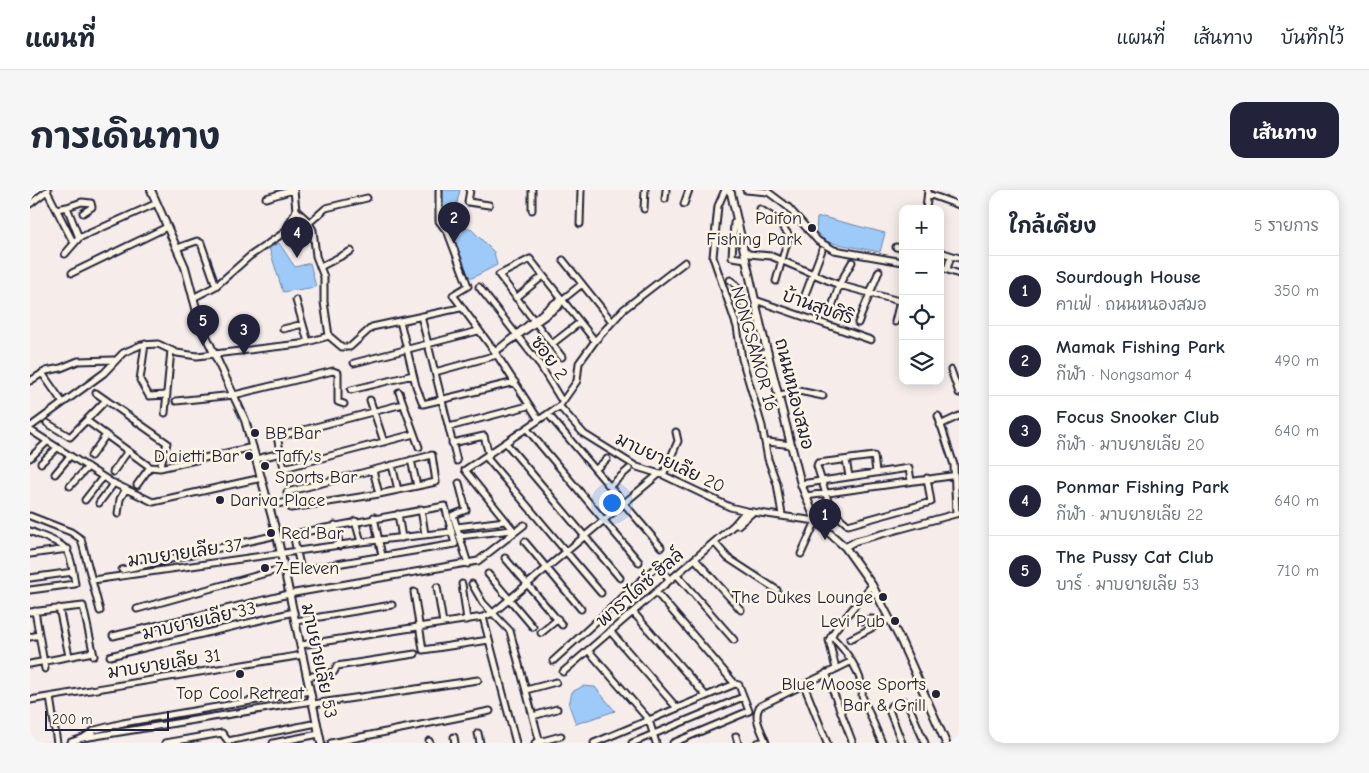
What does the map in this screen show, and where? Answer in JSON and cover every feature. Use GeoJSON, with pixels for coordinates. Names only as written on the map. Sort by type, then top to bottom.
{"type":"FeatureCollection","features":[{"type":"Feature","properties":{"kind":"street"},"geometry":{"type":"LineString","coordinates":[[30,204],[48,190],[72,240]]}},
{"type":"Feature","properties":{"kind":"street","name":"มาบยายเลีย 53"},"geometry":{"type":"LineString","coordinates":[[151,190],[186,267],[192,298],[212,354],[234,395],[256,458],[277,535],[321,743]]}},
{"type":"Feature","properties":{"kind":"street"},"geometry":{"type":"LineString","coordinates":[[192,298],[216,286],[250,256],[285,232],[296,210],[294,190],[266,198]]}},
{"type":"Feature","properties":{"kind":"street"},"geometry":{"type":"LineString","coordinates":[[439,190],[440,221],[448,233],[468,286],[452,295],[496,354],[515,382],[528,406],[539,420]]}},
{"type":"Feature","properties":{"kind":"street"},"geometry":{"type":"LineString","coordinates":[[470,190],[468,202],[489,205]]}},
{"type":"Feature","properties":{"kind":"street"},"geometry":{"type":"LineString","coordinates":[[532,190],[532,210]]}},
{"type":"Feature","properties":{"kind":"street"},"geometry":{"type":"LineString","coordinates":[[580,224],[582,190]]}},
{"type":"Feature","properties":{"kind":"street"},"geometry":{"type":"LineString","coordinates":[[644,209],[645,190]]}},
{"type":"Feature","properties":{"kind":"street"},"geometry":{"type":"LineString","coordinates":[[665,199],[666,190]]}},
{"type":"Feature","properties":{"kind":"street"},"geometry":{"type":"LineString","coordinates":[[684,204],[689,190]]}},
{"type":"Feature","properties":{"kind":"street"},"geometry":{"type":"LineString","coordinates":[[746,190],[768,192],[788,208],[818,241],[834,250],[899,261]]}},
{"type":"Feature","properties":{"kind":"street","name":"ถนนหนองสมอ"},"geometry":{"type":"LineString","coordinates":[[729,191],[761,327],[806,496],[816,521],[845,547],[872,585],[946,743]]}},
{"type":"Feature","properties":{"kind":"street","name":"NONGSAMOR 16"},"geometry":{"type":"LineString","coordinates":[[729,191],[716,214],[713,256],[736,327],[742,359],[762,426],[768,459],[777,484],[782,516]]}},
{"type":"Feature","properties":{"kind":"street"},"geometry":{"type":"LineString","coordinates":[[926,205],[928,192],[959,205]]}},
{"type":"Feature","properties":{"kind":"street"},"geometry":{"type":"LineString","coordinates":[[309,223],[326,208],[367,198]]}},
{"type":"Feature","properties":{"kind":"street"},"geometry":{"type":"LineString","coordinates":[[57,209],[82,202],[91,203],[92,207],[83,213]]}},
{"type":"Feature","properties":{"kind":"street"},"geometry":{"type":"LineString","coordinates":[[65,254],[79,241],[79,238],[157,203]]}},
{"type":"Feature","properties":{"kind":"street"},"geometry":{"type":"LineString","coordinates":[[67,207],[79,238]]}},
{"type":"Feature","properties":{"kind":"street"},"geometry":{"type":"LineString","coordinates":[[760,209],[776,219],[789,235],[776,281]]}},
{"type":"Feature","properties":{"kind":"street"},"geometry":{"type":"LineString","coordinates":[[296,210],[313,230],[320,267],[324,277],[324,302],[329,336],[342,347],[350,347],[372,327],[460,308]]}},
{"type":"Feature","properties":{"kind":"street"},"geometry":{"type":"LineString","coordinates":[[734,223],[732,257],[746,259]]}},
{"type":"Feature","properties":{"kind":"street"},"geometry":{"type":"LineString","coordinates":[[72,273],[167,227]]}},
{"type":"Feature","properties":{"kind":"street"},"geometry":{"type":"LineString","coordinates":[[177,248],[197,241],[201,243],[216,286]]}},
{"type":"Feature","properties":{"kind":"street"},"geometry":{"type":"LineString","coordinates":[[744,250],[749,254],[759,254],[782,260],[811,274],[839,284],[899,300]]}},
{"type":"Feature","properties":{"kind":"street"},"geometry":{"type":"LineString","coordinates":[[805,295],[811,274],[822,250]]}},
{"type":"Feature","properties":{"kind":"street"},"geometry":{"type":"LineString","coordinates":[[320,267],[351,251]]}},
{"type":"Feature","properties":{"kind":"street"},"geometry":{"type":"LineString","coordinates":[[944,253],[959,258]]}},
{"type":"Feature","properties":{"kind":"street"},"geometry":{"type":"LineString","coordinates":[[947,269],[951,256]]}},
{"type":"Feature","properties":{"kind":"street"},"geometry":{"type":"LineString","coordinates":[[562,357],[499,275],[530,259],[595,341]]}},
{"type":"Feature","properties":{"kind":"street"},"geometry":{"type":"LineString","coordinates":[[563,260],[610,319]]}},
{"type":"Feature","properties":{"kind":"street"},"geometry":{"type":"LineString","coordinates":[[513,531],[465,470],[558,408],[577,381],[579,363],[595,341],[624,309],[685,262]]}},
{"type":"Feature","properties":{"kind":"street"},"geometry":{"type":"LineString","coordinates":[[832,307],[839,284],[852,262]]}},
{"type":"Feature","properties":{"kind":"street"},"geometry":{"type":"LineString","coordinates":[[944,268],[959,274]]}},
{"type":"Feature","properties":{"kind":"street"},"geometry":{"type":"LineString","coordinates":[[858,323],[879,271]]}},
{"type":"Feature","properties":{"kind":"street"},"geometry":{"type":"LineString","coordinates":[[516,298],[543,276]]}},
{"type":"Feature","properties":{"kind":"street"},"geometry":{"type":"LineString","coordinates":[[730,280],[736,283],[739,290],[748,329],[761,327]]}},
{"type":"Feature","properties":{"kind":"street"},"geometry":{"type":"LineString","coordinates":[[435,372],[496,354],[556,302],[562,300],[582,284]]}},
{"type":"Feature","properties":{"kind":"street","name":"ซอย 2"},"geometry":{"type":"LineString","coordinates":[[479,287],[538,362],[560,398]]}},
{"type":"Feature","properties":{"kind":"street"},"geometry":{"type":"LineString","coordinates":[[296,300],[308,342]]}},
{"type":"Feature","properties":{"kind":"street","name":"บ้านสุขศิริ"},"geometry":{"type":"LineString","coordinates":[[755,300],[871,340]]}},
{"type":"Feature","properties":{"kind":"street"},"geometry":{"type":"LineString","coordinates":[[895,322],[899,310]]}},
{"type":"Feature","properties":{"kind":"street"},"geometry":{"type":"LineString","coordinates":[[421,316],[457,461]]}},
{"type":"Feature","properties":{"kind":"street"},"geometry":{"type":"LineString","coordinates":[[400,321],[413,375],[423,404],[515,382]]}},
{"type":"Feature","properties":{"kind":"street"},"geometry":{"type":"LineString","coordinates":[[552,344],[579,323]]}},
{"type":"Feature","properties":{"kind":"street"},"geometry":{"type":"LineString","coordinates":[[283,329],[303,324]]}},
{"type":"Feature","properties":{"kind":"street"},"geometry":{"type":"LineString","coordinates":[[354,363],[478,331]]}},
{"type":"Feature","properties":{"kind":"street"},"geometry":{"type":"LineString","coordinates":[[262,478],[153,502],[103,477],[30,429],[104,373],[114,360],[128,350],[145,344],[158,344],[171,350],[197,356],[308,342],[329,336]]}},
{"type":"Feature","properties":{"kind":"street"},"geometry":{"type":"LineString","coordinates":[[145,344],[140,382],[149,396],[167,395]]}},
{"type":"Feature","properties":{"kind":"street"},"geometry":{"type":"LineString","coordinates":[[165,414],[171,350]]}},
{"type":"Feature","properties":{"kind":"street"},"geometry":{"type":"LineString","coordinates":[[755,356],[768,352]]}},
{"type":"Feature","properties":{"kind":"street"},"geometry":{"type":"LineString","coordinates":[[30,381],[42,373],[78,361],[114,360]]}},
{"type":"Feature","properties":{"kind":"street"},"geometry":{"type":"LineString","coordinates":[[951,370],[959,393]]}},
{"type":"Feature","properties":{"kind":"street"},"geometry":{"type":"LineString","coordinates":[[176,401],[234,395],[333,371],[338,373],[338,402],[344,404]]}},
{"type":"Feature","properties":{"kind":"street"},"geometry":{"type":"LineString","coordinates":[[42,373],[64,403]]}},
{"type":"Feature","properties":{"kind":"street"},"geometry":{"type":"LineString","coordinates":[[351,390],[413,375]]}},
{"type":"Feature","properties":{"kind":"street"},"geometry":{"type":"LineString","coordinates":[[780,394],[799,391],[823,396]]}},
{"type":"Feature","properties":{"kind":"street"},"geometry":{"type":"LineString","coordinates":[[399,392],[419,447]]}},
{"type":"Feature","properties":{"kind":"street"},"geometry":{"type":"LineString","coordinates":[[96,393],[167,443],[160,468]]}},
{"type":"Feature","properties":{"kind":"street"},"geometry":{"type":"LineString","coordinates":[[47,423],[70,437],[106,400]]}},
{"type":"Feature","properties":{"kind":"street"},"geometry":{"type":"LineString","coordinates":[[370,400],[384,442]]}},
{"type":"Feature","properties":{"kind":"street"},"geometry":{"type":"LineString","coordinates":[[403,404],[277,437],[284,468],[414,434]]}},
{"type":"Feature","properties":{"kind":"street"},"geometry":{"type":"LineString","coordinates":[[448,427],[528,406]]}},
{"type":"Feature","properties":{"kind":"street","name":"มาบยายเลีย 20"},"geometry":{"type":"LineString","coordinates":[[558,408],[561,408],[584,434],[637,466],[729,506],[746,511],[816,521]]}},
{"type":"Feature","properties":{"kind":"street"},"geometry":{"type":"LineString","coordinates":[[548,414],[661,547]]}},
{"type":"Feature","properties":{"kind":"street"},"geometry":{"type":"LineString","coordinates":[[845,547],[856,541],[958,513],[955,475],[938,416]]}},
{"type":"Feature","properties":{"kind":"street"},"geometry":{"type":"LineString","coordinates":[[940,424],[959,416]]}},
{"type":"Feature","properties":{"kind":"street"},"geometry":{"type":"LineString","coordinates":[[87,421],[150,467],[160,468],[252,447]]}},
{"type":"Feature","properties":{"kind":"street"},"geometry":{"type":"LineString","coordinates":[[527,429],[639,562]]}},
{"type":"Feature","properties":{"kind":"street"},"geometry":{"type":"LineString","coordinates":[[301,645],[467,620],[492,613],[603,519],[661,475],[678,441],[676,432]]}},
{"type":"Feature","properties":{"kind":"street"},"geometry":{"type":"LineString","coordinates":[[91,456],[106,435]]}},
{"type":"Feature","properties":{"kind":"street"},"geometry":{"type":"LineString","coordinates":[[452,443],[484,436],[487,456],[601,593]]}},
{"type":"Feature","properties":{"kind":"street"},"geometry":{"type":"LineString","coordinates":[[30,458],[48,442]]}},
{"type":"Feature","properties":{"kind":"street"},"geometry":{"type":"LineString","coordinates":[[768,442],[792,445]]}},
{"type":"Feature","properties":{"kind":"street"},"geometry":{"type":"LineString","coordinates":[[506,443],[620,578]]}},
{"type":"Feature","properties":{"kind":"street"},"geometry":{"type":"LineString","coordinates":[[41,463],[57,448]]}},
{"type":"Feature","properties":{"kind":"street"},"geometry":{"type":"LineString","coordinates":[[113,472],[128,451]]}},
{"type":"Feature","properties":{"kind":"street"},"geometry":{"type":"LineString","coordinates":[[951,456],[959,452]]}},
{"type":"Feature","properties":{"kind":"street"},"geometry":{"type":"LineString","coordinates":[[256,458],[281,453]]}},
{"type":"Feature","properties":{"kind":"street"},"geometry":{"type":"LineString","coordinates":[[432,455],[436,482],[379,494],[291,508],[286,492],[411,460],[432,455]]}},
{"type":"Feature","properties":{"kind":"street"},"geometry":{"type":"LineString","coordinates":[[55,474],[70,456]]}},
{"type":"Feature","properties":{"kind":"street"},"geometry":{"type":"LineString","coordinates":[[876,472],[874,456],[818,463],[820,480],[830,510],[848,525],[931,502],[927,478]]}},
{"type":"Feature","properties":{"kind":"street"},"geometry":{"type":"LineString","coordinates":[[596,469],[607,459]]}},
{"type":"Feature","properties":{"kind":"street"},"geometry":{"type":"LineString","coordinates":[[411,460],[417,486]]}},
{"type":"Feature","properties":{"kind":"street"},"geometry":{"type":"LineString","coordinates":[[846,460],[849,476]]}},
{"type":"Feature","properties":{"kind":"street"},"geometry":{"type":"LineString","coordinates":[[392,465],[398,490]]}},
{"type":"Feature","properties":{"kind":"street"},"geometry":{"type":"LineString","coordinates":[[70,486],[88,467]]}},
{"type":"Feature","properties":{"kind":"street"},"geometry":{"type":"LineString","coordinates":[[137,485],[150,467]]}},
{"type":"Feature","properties":{"kind":"street"},"geometry":{"type":"LineString","coordinates":[[802,484],[909,468],[911,481]]}},
{"type":"Feature","properties":{"kind":"street"},"geometry":{"type":"LineString","coordinates":[[610,486],[629,469]]}},
{"type":"Feature","properties":{"kind":"street"},"geometry":{"type":"LineString","coordinates":[[373,470],[379,494]]}},
{"type":"Feature","properties":{"kind":"street"},"geometry":{"type":"LineString","coordinates":[[867,473],[868,486]]}},
{"type":"Feature","properties":{"kind":"street"},"geometry":{"type":"LineString","coordinates":[[806,496],[955,475]]}},
{"type":"Feature","properties":{"kind":"street"},"geometry":{"type":"LineString","coordinates":[[86,500],[103,477]]}},
{"type":"Feature","properties":{"kind":"street"},"geometry":{"type":"LineString","coordinates":[[99,504],[114,483]]}},
{"type":"Feature","properties":{"kind":"street"},"geometry":{"type":"LineString","coordinates":[[459,483],[466,510],[453,514],[468,564]]}},
{"type":"Feature","properties":{"kind":"street"},"geometry":{"type":"LineString","coordinates":[[118,514],[120,499],[126,489]]}},
{"type":"Feature","properties":{"kind":"street"},"geometry":{"type":"LineString","coordinates":[[269,505],[289,502]]}},
{"type":"Feature","properties":{"kind":"street"},"geometry":{"type":"LineString","coordinates":[[445,506],[455,544],[301,570],[293,534],[374,517],[398,514],[445,506]]}},
{"type":"Feature","properties":{"kind":"street"},"geometry":{"type":"LineString","coordinates":[[420,509],[425,534]]}},
{"type":"Feature","properties":{"kind":"street","name":"พาราไดซ์ ฮิลล์"},"geometry":{"type":"LineString","coordinates":[[563,672],[734,525],[746,511]]}},
{"type":"Feature","properties":{"kind":"street","name":"พาราไดซ์ ฮิลล์"},"geometry":{"type":"LineString","coordinates":[[734,525],[753,512]]}},
{"type":"Feature","properties":{"kind":"street"},"geometry":{"type":"LineString","coordinates":[[398,514],[402,538]]}},
{"type":"Feature","properties":{"kind":"street"},"geometry":{"type":"LineString","coordinates":[[30,516],[71,532],[81,539],[100,611]]}},
{"type":"Feature","properties":{"kind":"street"},"geometry":{"type":"LineString","coordinates":[[374,517],[382,556]]}},
{"type":"Feature","properties":{"kind":"street"},"geometry":{"type":"LineString","coordinates":[[355,521],[361,542]]}},
{"type":"Feature","properties":{"kind":"street"},"geometry":{"type":"LineString","coordinates":[[457,528],[505,521]]}},
{"type":"Feature","properties":{"kind":"street"},"geometry":{"type":"LineString","coordinates":[[802,554],[816,521]]}},
{"type":"Feature","properties":{"kind":"street"},"geometry":{"type":"LineString","coordinates":[[335,525],[340,546]]}},
{"type":"Feature","properties":{"kind":"street"},"geometry":{"type":"LineString","coordinates":[[113,636],[289,594],[468,564],[478,561],[513,531],[524,525]]}},
{"type":"Feature","properties":{"kind":"street"},"geometry":{"type":"LineString","coordinates":[[30,531],[63,545],[68,550],[75,584],[30,590]]}},
{"type":"Feature","properties":{"kind":"street"},"geometry":{"type":"LineString","coordinates":[[460,536],[513,531]]}},
{"type":"Feature","properties":{"kind":"street","name":"มาบยายเลีย 37"},"geometry":{"type":"LineString","coordinates":[[92,580],[361,542],[451,532]]}},
{"type":"Feature","properties":{"kind":"street"},"geometry":{"type":"LineString","coordinates":[[122,570],[277,535]]}},
{"type":"Feature","properties":{"kind":"street"},"geometry":{"type":"LineString","coordinates":[[524,542],[582,609]]}},
{"type":"Feature","properties":{"kind":"street"},"geometry":{"type":"LineString","coordinates":[[714,542],[728,558],[776,590]]}},
{"type":"Feature","properties":{"kind":"street"},"geometry":{"type":"LineString","coordinates":[[30,554],[68,550]]}},
{"type":"Feature","properties":{"kind":"street"},"geometry":{"type":"LineString","coordinates":[[505,558],[562,625]]}},
{"type":"Feature","properties":{"kind":"street"},"geometry":{"type":"LineString","coordinates":[[695,558],[741,610]]}},
{"type":"Feature","properties":{"kind":"street"},"geometry":{"type":"LineString","coordinates":[[554,661],[658,565],[670,580]]}},
{"type":"Feature","properties":{"kind":"street"},"geometry":{"type":"LineString","coordinates":[[137,609],[284,568]]}},
{"type":"Feature","properties":{"kind":"street"},"geometry":{"type":"LineString","coordinates":[[30,578],[73,572]]}},
{"type":"Feature","properties":{"kind":"street"},"geometry":{"type":"LineString","coordinates":[[488,574],[533,628]]}},
{"type":"Feature","properties":{"kind":"street"},"geometry":{"type":"LineString","coordinates":[[676,574],[734,640]]}},
{"type":"Feature","properties":{"kind":"street"},"geometry":{"type":"LineString","coordinates":[[462,584],[467,620]]}},
{"type":"Feature","properties":{"kind":"street"},"geometry":{"type":"LineString","coordinates":[[472,584],[483,603],[510,631],[533,716],[538,743],[561,736]]}},
{"type":"Feature","properties":{"kind":"street"},"geometry":{"type":"LineString","coordinates":[[836,669],[829,640],[872,585]]}},
{"type":"Feature","properties":{"kind":"street"},"geometry":{"type":"LineString","coordinates":[[437,587],[443,623]]}},
{"type":"Feature","properties":{"kind":"street"},"geometry":{"type":"LineString","coordinates":[[414,592],[423,650],[489,640]]}},
{"type":"Feature","properties":{"kind":"street"},"geometry":{"type":"LineString","coordinates":[[656,592],[735,684],[739,685],[749,711],[673,743]]}},
{"type":"Feature","properties":{"kind":"street"},"geometry":{"type":"LineString","coordinates":[[296,621],[392,605]]}},
{"type":"Feature","properties":{"kind":"street"},"geometry":{"type":"LineString","coordinates":[[30,664],[44,661],[69,656],[94,654],[83,606],[32,612],[39,635],[44,661],[46,669]]}},
{"type":"Feature","properties":{"kind":"street"},"geometry":{"type":"LineString","coordinates":[[59,608],[69,656]]}},
{"type":"Feature","properties":{"kind":"street","name":"มาบยายเลีย 33"},"geometry":{"type":"LineString","coordinates":[[110,656],[294,612]]}},
{"type":"Feature","properties":{"kind":"street"},"geometry":{"type":"LineString","coordinates":[[633,612],[706,696]]}},
{"type":"Feature","properties":{"kind":"street"},"geometry":{"type":"LineString","coordinates":[[483,617],[516,743]]}},
{"type":"Feature","properties":{"kind":"street"},"geometry":{"type":"LineString","coordinates":[[541,633],[558,619]]}},
{"type":"Feature","properties":{"kind":"street"},"geometry":{"type":"LineString","coordinates":[[861,621],[871,619],[887,620]]}},
{"type":"Feature","properties":{"kind":"street"},"geometry":{"type":"LineString","coordinates":[[850,639],[887,620]]}},
{"type":"Feature","properties":{"kind":"street"},"geometry":{"type":"LineString","coordinates":[[610,631],[678,708]]}},
{"type":"Feature","properties":{"kind":"street"},"geometry":{"type":"LineString","coordinates":[[30,636],[39,635]]}},
{"type":"Feature","properties":{"kind":"street"},"geometry":{"type":"LineString","coordinates":[[831,636],[839,644],[863,688],[862,696],[882,743]]}},
{"type":"Feature","properties":{"kind":"street"},"geometry":{"type":"LineString","coordinates":[[588,650],[648,720],[656,743]]}},
{"type":"Feature","properties":{"kind":"street"},"geometry":{"type":"LineString","coordinates":[[307,677],[334,672],[337,666],[415,654]]}},
{"type":"Feature","properties":{"kind":"street","name":"มาบยายเลีย 31"},"geometry":{"type":"LineString","coordinates":[[30,700],[303,655]]}},
{"type":"Feature","properties":{"kind":"street"},"geometry":{"type":"LineString","coordinates":[[761,743],[756,712],[760,706],[850,662]]}},
{"type":"Feature","properties":{"kind":"street"},"geometry":{"type":"LineString","coordinates":[[826,674],[852,741]]}},
{"type":"Feature","properties":{"kind":"street"},"geometry":{"type":"LineString","coordinates":[[70,742],[83,738],[312,703],[478,680]]}},
{"type":"Feature","properties":{"kind":"street"},"geometry":{"type":"LineString","coordinates":[[526,690],[556,682]]}},
{"type":"Feature","properties":{"kind":"street"},"geometry":{"type":"LineString","coordinates":[[594,743],[735,684]]}},
{"type":"Feature","properties":{"kind":"street"},"geometry":{"type":"LineString","coordinates":[[804,685],[827,743]]}},
{"type":"Feature","properties":{"kind":"street"},"geometry":{"type":"LineString","coordinates":[[83,738],[95,730],[123,723],[310,691]]}},
{"type":"Feature","properties":{"kind":"street"},"geometry":{"type":"LineString","coordinates":[[50,697],[57,743]]}},
{"type":"Feature","properties":{"kind":"street"},"geometry":{"type":"LineString","coordinates":[[632,743],[743,697]]}},
{"type":"Feature","properties":{"kind":"street"},"geometry":{"type":"LineString","coordinates":[[902,743],[889,710],[891,706],[902,701],[908,704],[924,743]]}},
{"type":"Feature","properties":{"kind":"street"},"geometry":{"type":"LineString","coordinates":[[533,716],[557,709]]}},
{"type":"Feature","properties":{"kind":"street"},"geometry":{"type":"LineString","coordinates":[[331,743],[490,711]]}},
{"type":"Feature","properties":{"kind":"street"},"geometry":{"type":"LineString","coordinates":[[165,743],[222,734],[228,741],[317,724]]}},
{"type":"Feature","properties":{"kind":"street"},"geometry":{"type":"LineString","coordinates":[[478,733],[480,743]]}},
{"type":"Feature","properties":{"kind":"street"},"geometry":{"type":"LineString","coordinates":[[273,743],[319,734]]}},
{"type":"Feature","properties":{"kind":"street"},"geometry":{"type":"LineString","coordinates":[[736,736],[738,743]]}},
{"type":"Feature","properties":{"kind":"water"},"geometry":{"type":"Polygon","coordinates":[[[443,190],[460,190],[456,207],[445,209],[441,206],[443,190]]]}},
{"type":"Feature","properties":{"kind":"water"},"geometry":{"type":"Polygon","coordinates":[[[823,217],[885,233],[880,252],[827,242],[816,232],[817,218],[823,217]]]}},
{"type":"Feature","properties":{"kind":"water"},"geometry":{"type":"Polygon","coordinates":[[[470,228],[494,252],[497,265],[472,278],[468,275],[452,234],[454,230],[470,228]]]}},
{"type":"Feature","properties":{"kind":"water"},"geometry":{"type":"Polygon","coordinates":[[[279,243],[295,267],[310,263],[316,287],[283,292],[269,248],[279,243]]]}},
{"type":"Feature","properties":{"kind":"water"},"geometry":{"type":"Polygon","coordinates":[[[583,686],[595,687],[615,711],[576,724],[569,705],[572,692],[583,686]]]}},
{"type":"Feature","properties":{"kind":"place","name":"Paifon Fishing Park"},"geometry":{"type":"Point","coordinates":[812,228]}},
{"type":"Feature","properties":{"kind":"place","name":"Mamak Fishing Park"},"geometry":{"type":"Point","coordinates":[454,243]}},
{"type":"Feature","properties":{"kind":"place","name":"Ponmar Fishing Park"},"geometry":{"type":"Point","coordinates":[297,258]}},
{"type":"Feature","properties":{"kind":"place","name":"The Pussy Cat Club"},"geometry":{"type":"Point","coordinates":[203,346]}},
{"type":"Feature","properties":{"kind":"place","name":"Focus Snooker Club"},"geometry":{"type":"Point","coordinates":[244,355]}},
{"type":"Feature","properties":{"kind":"place","name":"BB Bar"},"geometry":{"type":"Point","coordinates":[255,433]}},
{"type":"Feature","properties":{"kind":"place","name":"D'aietti Bar"},"geometry":{"type":"Point","coordinates":[249,456]}},
{"type":"Feature","properties":{"kind":"place","name":"Taffy's Sports Bar"},"geometry":{"type":"Point","coordinates":[265,466]}},
{"type":"Feature","properties":{"kind":"place","name":"Dariva Place"},"geometry":{"type":"Point","coordinates":[220,500]}},
{"type":"Feature","properties":{"kind":"place","name":"Red Bar"},"geometry":{"type":"Point","coordinates":[271,533]}},
{"type":"Feature","properties":{"kind":"place","name":"Sourdough House"},"geometry":{"type":"Point","coordinates":[825,540]}},
{"type":"Feature","properties":{"kind":"place","name":"7-Eleven"},"geometry":{"type":"Point","coordinates":[265,568]}},
{"type":"Feature","properties":{"kind":"place","name":"The Dukes Lounge"},"geometry":{"type":"Point","coordinates":[883,597]}},
{"type":"Feature","properties":{"kind":"place","name":"Levi Pub"},"geometry":{"type":"Point","coordinates":[895,621]}},
{"type":"Feature","properties":{"kind":"place","name":"Top Cool Retreat"},"geometry":{"type":"Point","coordinates":[240,674]}},
{"type":"Feature","properties":{"kind":"place","name":"Blue Moose Sports Bar & Grill"},"geometry":{"type":"Point","coordinates":[936,694]}}]}
